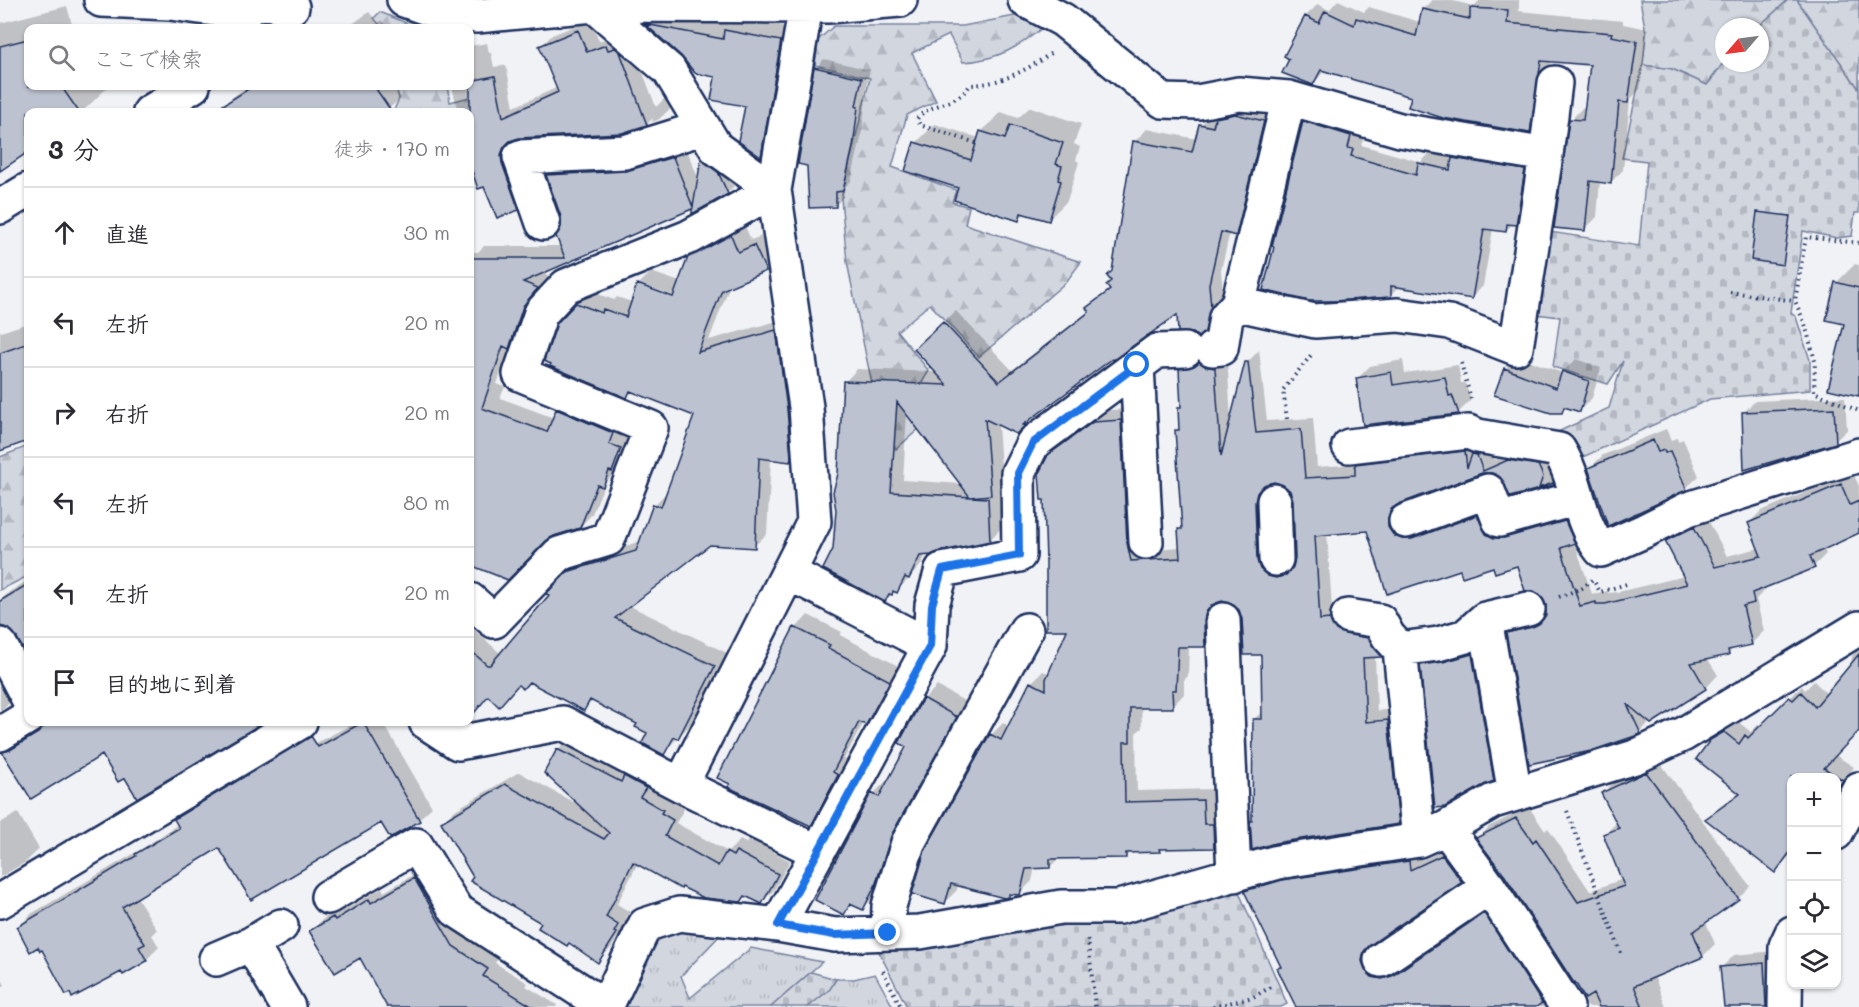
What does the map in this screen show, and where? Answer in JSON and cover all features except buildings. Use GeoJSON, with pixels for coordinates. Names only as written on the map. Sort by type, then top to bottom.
{"type":"FeatureCollection","features":[{"type":"Feature","properties":{"kind":"street"},"geometry":{"type":"LineString","coordinates":[[101,0],[170,3],[243,13],[259,2],[288,12]]}},
{"type":"Feature","properties":{"kind":"street"},"geometry":{"type":"LineString","coordinates":[[404,0],[441,13],[477,16],[594,5],[807,6],[900,0]]}},
{"type":"Feature","properties":{"kind":"street"},"geometry":{"type":"LineString","coordinates":[[1025,0],[1063,20],[1163,101],[1198,102],[1239,94],[1289,98],[1400,130],[1546,155]]}},
{"type":"Feature","properties":{"kind":"street"},"geometry":{"type":"LineString","coordinates":[[594,5],[669,70],[716,148],[774,190]]}},
{"type":"Feature","properties":{"kind":"street"},"geometry":{"type":"LineString","coordinates":[[681,785],[814,522],[806,407],[774,190],[807,6]]}},
{"type":"Feature","properties":{"kind":"street"},"geometry":{"type":"LineString","coordinates":[[1238,304],[1315,321],[1398,315],[1449,322],[1516,348],[1555,83]]}},
{"type":"Feature","properties":{"kind":"street"},"geometry":{"type":"LineString","coordinates":[[157,108],[186,90]]}},
{"type":"Feature","properties":{"kind":"street"},"geometry":{"type":"LineString","coordinates":[[778,925],[930,646],[932,605],[942,570],[1019,555],[1018,473],[1033,443],[1173,354],[1221,348],[1226,317],[1238,304],[1289,98]]}},
{"type":"Feature","properties":{"kind":"street"},"geometry":{"type":"LineString","coordinates":[[543,223],[520,158],[625,152],[702,128]]}},
{"type":"Feature","properties":{"kind":"street"},"geometry":{"type":"LineString","coordinates":[[474,604],[494,621],[559,554],[608,539],[651,428],[520,374],[541,314],[566,286],[689,237],[774,190]]}},
{"type":"Feature","properties":{"kind":"street"},"geometry":{"type":"LineString","coordinates":[[0,207],[24,192]]}},
{"type":"Feature","properties":{"kind":"street"},"geometry":{"type":"LineString","coordinates":[[1146,542],[1173,354]]}},
{"type":"Feature","properties":{"kind":"street"},"geometry":{"type":"LineString","coordinates":[[1349,446],[1468,432],[1478,436],[1559,450],[1568,465],[1591,537],[1601,550],[1688,509],[1859,456]]}},
{"type":"Feature","properties":{"kind":"street"},"geometry":{"type":"LineString","coordinates":[[1406,521],[1488,491],[1499,520],[1577,498]]}},
{"type":"Feature","properties":{"kind":"street"},"geometry":{"type":"LineString","coordinates":[[1274,501],[1276,559]]}},
{"type":"Feature","properties":{"kind":"street"},"geometry":{"type":"LineString","coordinates":[[789,573],[930,646]]}},
{"type":"Feature","properties":{"kind":"street"},"geometry":{"type":"LineString","coordinates":[[1400,649],[1438,644],[1466,636],[1485,619],[1528,609]]}},
{"type":"Feature","properties":{"kind":"street"},"geometry":{"type":"LineString","coordinates":[[1348,616],[1380,621],[1388,636],[1400,649],[1432,834],[1489,887],[1564,1006]]}},
{"type":"Feature","properties":{"kind":"street"},"geometry":{"type":"LineString","coordinates":[[1485,619],[1515,794]]}},
{"type":"Feature","properties":{"kind":"street"},"geometry":{"type":"LineString","coordinates":[[1223,620],[1234,875]]}},
{"type":"Feature","properties":{"kind":"street"},"geometry":{"type":"LineString","coordinates":[[328,897],[416,845],[456,910],[606,1007],[645,925],[679,914],[778,925],[834,935],[920,932],[1061,908],[1119,907],[1278,862],[1432,834],[1493,801],[1635,757],[1684,734],[1859,628]]}},
{"type":"Feature","properties":{"kind":"street"},"geometry":{"type":"LineString","coordinates":[[888,933],[889,906],[908,843],[1026,630]]}},
{"type":"Feature","properties":{"kind":"street"},"geometry":{"type":"LineString","coordinates":[[0,645],[24,690]]}},
{"type":"Feature","properties":{"kind":"street"},"geometry":{"type":"LineString","coordinates":[[0,734],[24,719]]}},
{"type":"Feature","properties":{"kind":"street"},"geometry":{"type":"LineString","coordinates":[[432,726],[458,743],[563,723],[681,785],[818,852]]}},
{"type":"Feature","properties":{"kind":"street"},"geometry":{"type":"LineString","coordinates":[[0,901],[293,726]]}},
{"type":"Feature","properties":{"kind":"street"},"geometry":{"type":"LineString","coordinates":[[1839,827],[1859,789]]}},
{"type":"Feature","properties":{"kind":"street"},"geometry":{"type":"LineString","coordinates":[[1381,960],[1489,887]]}},
{"type":"Feature","properties":{"kind":"street"},"geometry":{"type":"LineString","coordinates":[[216,959],[251,944],[281,926]]}},
{"type":"Feature","properties":{"kind":"street"},"geometry":{"type":"LineString","coordinates":[[1785,1007],[1786,946],[1790,935]]}},
{"type":"Feature","properties":{"kind":"street"},"geometry":{"type":"LineString","coordinates":[[251,944],[288,1007]]}},
{"type":"Feature","properties":{"kind":"path"},"geometry":{"type":"LineString","coordinates":[[976,143],[920,124],[917,119],[925,112],[963,96],[970,85],[984,85],[1018,75],[1080,34]]}},
{"type":"Feature","properties":{"kind":"path"},"geometry":{"type":"LineString","coordinates":[[1859,243],[1806,237],[1795,301],[1805,324],[1815,361],[1814,392],[1859,411]]}},
{"type":"Feature","properties":{"kind":"path"},"geometry":{"type":"LineString","coordinates":[[1730,292],[1795,301]]}},
{"type":"Feature","properties":{"kind":"path"},"geometry":{"type":"LineString","coordinates":[[1461,362],[1471,401]]}},
{"type":"Feature","properties":{"kind":"path"},"geometry":{"type":"LineString","coordinates":[[1287,419],[1284,390],[1303,366]]}},
{"type":"Feature","properties":{"kind":"path"},"geometry":{"type":"LineString","coordinates":[[1593,580],[1600,592],[1630,583]]}},
{"type":"Feature","properties":{"kind":"path"},"geometry":{"type":"LineString","coordinates":[[1556,782],[1621,953]]}},
{"type":"Feature","properties":{"kind":"path"},"geometry":{"type":"LineString","coordinates":[[1089,948],[1095,1007]]}},
{"type":"Feature","properties":{"kind":"path"},"geometry":{"type":"LineString","coordinates":[[883,971],[901,1007]]}},
{"type":"Feature","properties":{"kind":"path"},"geometry":{"type":"LineString","coordinates":[[1213,1007],[1253,996],[1271,987]]}},
{"type":"Feature","properties":{"kind":"green space"},"geometry":{"type":"Polygon","coordinates":[[[1640,0],[1788,0],[1768,18],[1715,18],[1717,72],[1707,85],[1672,69],[1643,65],[1646,33],[1640,0]]]}},
{"type":"Feature","properties":{"kind":"green space"},"geometry":{"type":"Polygon","coordinates":[[[1788,0],[1797,0],[1859,89],[1859,213],[1855,213],[1852,236],[1837,238],[1803,231],[1791,313],[1796,317],[1810,360],[1810,390],[1710,399],[1572,462],[1543,439],[1609,408],[1623,361],[1608,384],[1553,367],[1560,317],[1536,314],[1544,231],[1639,246],[1647,161],[1622,158],[1643,65],[1672,69],[1707,85],[1717,72],[1769,72],[1768,18],[1788,0]]]}},
{"type":"Feature","properties":{"kind":"green space"},"geometry":{"type":"Polygon","coordinates":[[[1797,0],[1859,0],[1859,89],[1797,0]]]}},
{"type":"Feature","properties":{"kind":"green space"},"geometry":{"type":"Polygon","coordinates":[[[380,12],[408,24],[379,24],[374,18],[380,12]]]}},
{"type":"Feature","properties":{"kind":"green space"},"geometry":{"type":"Polygon","coordinates":[[[1020,15],[1046,25],[1027,40],[998,55],[963,62],[949,35],[912,53],[936,101],[907,115],[892,167],[956,190],[952,202],[969,207],[965,224],[1081,262],[1066,282],[979,357],[930,304],[897,331],[929,371],[921,384],[933,408],[938,412],[896,449],[880,419],[866,356],[847,262],[841,198],[870,78],[815,65],[818,40],[834,26],[963,26],[1020,15]]]}},
{"type":"Feature","properties":{"kind":"green space"},"geometry":{"type":"Polygon","coordinates":[[[397,90],[448,90],[450,102],[470,97],[480,119],[474,120],[474,108],[395,108],[399,99],[397,90]]]}},
{"type":"Feature","properties":{"kind":"green space"},"geometry":{"type":"Polygon","coordinates":[[[24,448],[24,578],[0,590],[0,457],[24,448]]]}},
{"type":"Feature","properties":{"kind":"green space"},"geometry":{"type":"Polygon","coordinates":[[[1235,883],[1287,1004],[1281,1007],[907,1007],[877,948],[1235,883]]]}},
{"type":"Feature","properties":{"kind":"green space"},"geometry":{"type":"Polygon","coordinates":[[[682,928],[723,932],[681,976],[690,998],[751,948],[822,962],[771,1007],[617,1007],[650,934],[682,928]]]}},
{"type":"Feature","properties":{"kind":"green space"},"geometry":{"type":"Polygon","coordinates":[[[811,972],[836,979],[830,989],[808,1007],[771,1007],[811,972]]]}},
{"type":"Feature","properties":{"kind":"green space"},"geometry":{"type":"Polygon","coordinates":[[[875,974],[893,1007],[808,1007],[830,989],[836,979],[854,979],[875,974]]]}},
{"type":"Feature","properties":{"kind":"route"},"geometry":{"type":"LineString","coordinates":[[888,933],[834,935],[778,925],[930,646],[932,605],[942,570],[1019,555],[1018,473],[1033,443],[1137,365]]}}]}
